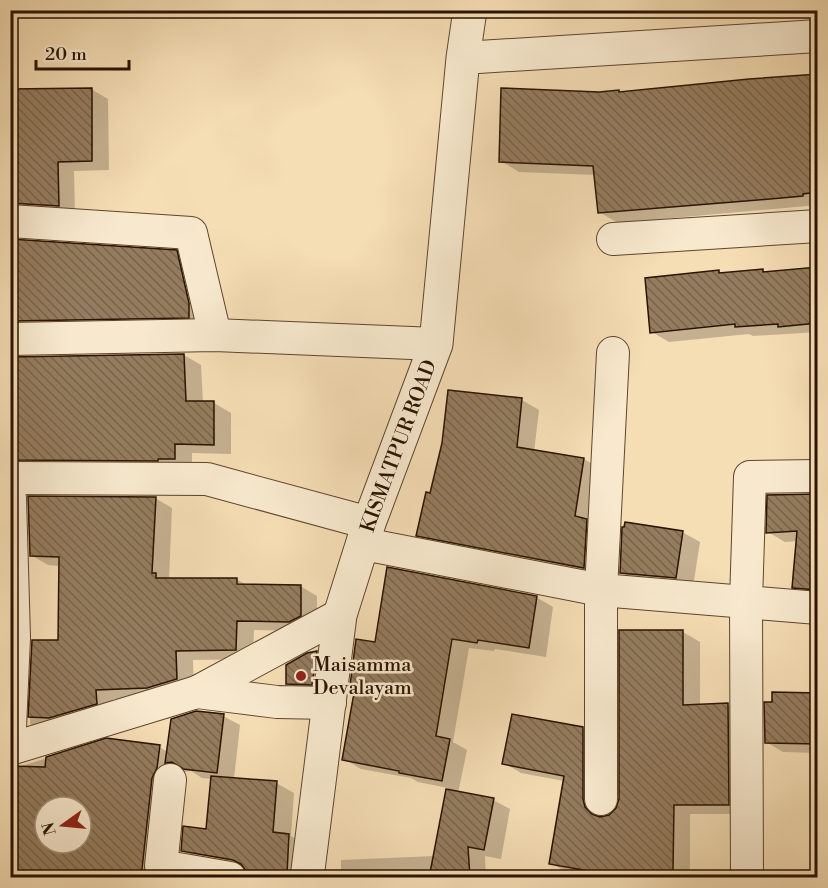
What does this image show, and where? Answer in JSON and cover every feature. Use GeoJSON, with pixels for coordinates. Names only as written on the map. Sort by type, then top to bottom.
{"type":"FeatureCollection","features":[{"type":"Feature","properties":{"kind":"street","name":"KISMATPUR ROAD"},"geometry":{"type":"LineString","coordinates":[[307,878],[340,615],[436,344],[463,58],[470,10]]}},
{"type":"Feature","properties":{"kind":"street"},"geometry":{"type":"LineString","coordinates":[[463,58],[818,36]]}},
{"type":"Feature","properties":{"kind":"street"},"geometry":{"type":"LineString","coordinates":[[10,221],[192,232],[215,335]]}},
{"type":"Feature","properties":{"kind":"street"},"geometry":{"type":"LineString","coordinates":[[613,238],[818,226]]}},
{"type":"Feature","properties":{"kind":"street"},"geometry":{"type":"LineString","coordinates":[[10,339],[215,335],[436,344]]}},
{"type":"Feature","properties":{"kind":"street"},"geometry":{"type":"LineString","coordinates":[[601,800],[601,590],[613,354]]}},
{"type":"Feature","properties":{"kind":"street"},"geometry":{"type":"LineString","coordinates":[[747,878],[746,601],[750,477],[818,476]]}},
{"type":"Feature","properties":{"kind":"street"},"geometry":{"type":"LineString","coordinates":[[10,478],[207,478],[367,534],[601,590],[818,608]]}},
{"type":"Feature","properties":{"kind":"street"},"geometry":{"type":"LineString","coordinates":[[10,498],[12,638],[10,728]]}},
{"type":"Feature","properties":{"kind":"street"},"geometry":{"type":"LineString","coordinates":[[10,749],[197,692],[340,615]]}},
{"type":"Feature","properties":{"kind":"street"},"geometry":{"type":"LineString","coordinates":[[197,692],[277,702],[330,703]]}},
{"type":"Feature","properties":{"kind":"street"},"geometry":{"type":"LineString","coordinates":[[170,780],[161,866],[230,878]]}},
{"type":"Feature","properties":{"kind":"building"},"geometry":{"type":"Polygon","coordinates":[[[818,74],[818,192],[803,194],[803,196],[598,213],[593,166],[499,162],[501,88],[599,92],[619,90],[619,92],[818,74]]]}},
{"type":"Feature","properties":{"kind":"building"},"geometry":{"type":"Polygon","coordinates":[[[92,88],[92,161],[58,162],[59,206],[10,203],[10,89],[92,88]]]}},
{"type":"Feature","properties":{"kind":"building"},"geometry":{"type":"Polygon","coordinates":[[[10,239],[177,250],[189,303],[189,318],[10,321],[10,239]]]}},
{"type":"Feature","properties":{"kind":"building"},"geometry":{"type":"Polygon","coordinates":[[[818,267],[818,323],[778,327],[778,324],[735,327],[735,324],[650,333],[645,278],[719,270],[719,273],[763,269],[763,272],[818,267]]]}},
{"type":"Feature","properties":{"kind":"building"},"geometry":{"type":"Polygon","coordinates":[[[184,354],[186,401],[214,401],[214,445],[175,444],[175,459],[158,459],[158,461],[10,460],[10,357],[184,354]]]}},
{"type":"Feature","properties":{"kind":"building"},"geometry":{"type":"Polygon","coordinates":[[[448,390],[522,398],[517,447],[584,458],[575,516],[587,519],[584,568],[416,536],[426,492],[430,493],[442,443],[448,390]]]}},
{"type":"Feature","properties":{"kind":"building"},"geometry":{"type":"Polygon","coordinates":[[[818,494],[818,590],[792,588],[797,531],[766,533],[767,495],[818,494]]]}},
{"type":"Feature","properties":{"kind":"building"},"geometry":{"type":"Polygon","coordinates":[[[28,496],[156,497],[152,573],[156,573],[156,578],[237,578],[237,584],[301,585],[301,616],[289,622],[237,621],[236,650],[176,651],[177,679],[147,688],[96,690],[97,704],[49,718],[28,717],[32,640],[58,640],[59,557],[30,556],[28,496]]]}},
{"type":"Feature","properties":{"kind":"building"},"geometry":{"type":"Polygon","coordinates":[[[625,522],[683,531],[676,578],[620,573],[622,527],[625,522]]]}},
{"type":"Feature","properties":{"kind":"building"},"geometry":{"type":"Polygon","coordinates":[[[387,567],[537,596],[529,648],[478,640],[477,643],[452,639],[436,736],[450,739],[442,781],[342,760],[354,693],[349,693],[356,639],[375,642],[387,567]]]}},
{"type":"Feature","properties":{"kind":"building"},"geometry":{"type":"Polygon","coordinates":[[[619,630],[683,630],[683,705],[728,703],[729,805],[674,805],[673,872],[589,871],[549,864],[564,776],[502,764],[512,714],[583,727],[585,807],[592,814],[600,817],[609,815],[616,808],[619,799],[619,630]]]}},
{"type":"Feature","properties":{"kind":"building","name":"Maisamma Devalayam"},"geometry":{"type":"Polygon","coordinates":[[[317,651],[312,685],[286,684],[286,665],[307,653],[317,651]]]}},
{"type":"Feature","properties":{"kind":"building"},"geometry":{"type":"Polygon","coordinates":[[[772,692],[818,693],[818,744],[765,743],[764,702],[772,702],[772,692]]]}},
{"type":"Feature","properties":{"kind":"building"},"geometry":{"type":"Polygon","coordinates":[[[196,711],[224,714],[217,773],[183,769],[172,762],[165,763],[171,719],[196,711]]]}},
{"type":"Feature","properties":{"kind":"building"},"geometry":{"type":"Polygon","coordinates":[[[106,738],[160,745],[157,768],[152,778],[141,878],[10,878],[10,766],[45,767],[46,757],[106,738]]]}},
{"type":"Feature","properties":{"kind":"building"},"geometry":{"type":"Polygon","coordinates":[[[211,776],[277,781],[273,832],[289,834],[287,874],[246,871],[241,864],[233,860],[181,851],[183,826],[206,829],[211,776]]]}},
{"type":"Feature","properties":{"kind":"building"},"geometry":{"type":"Polygon","coordinates":[[[446,789],[494,798],[484,850],[468,847],[470,878],[429,878],[446,789]]]}},
{"type":"Feature","properties":{"kind":"place","name":"Maisamma Devalayam"},"geometry":{"type":"Point","coordinates":[301,676]}}]}
